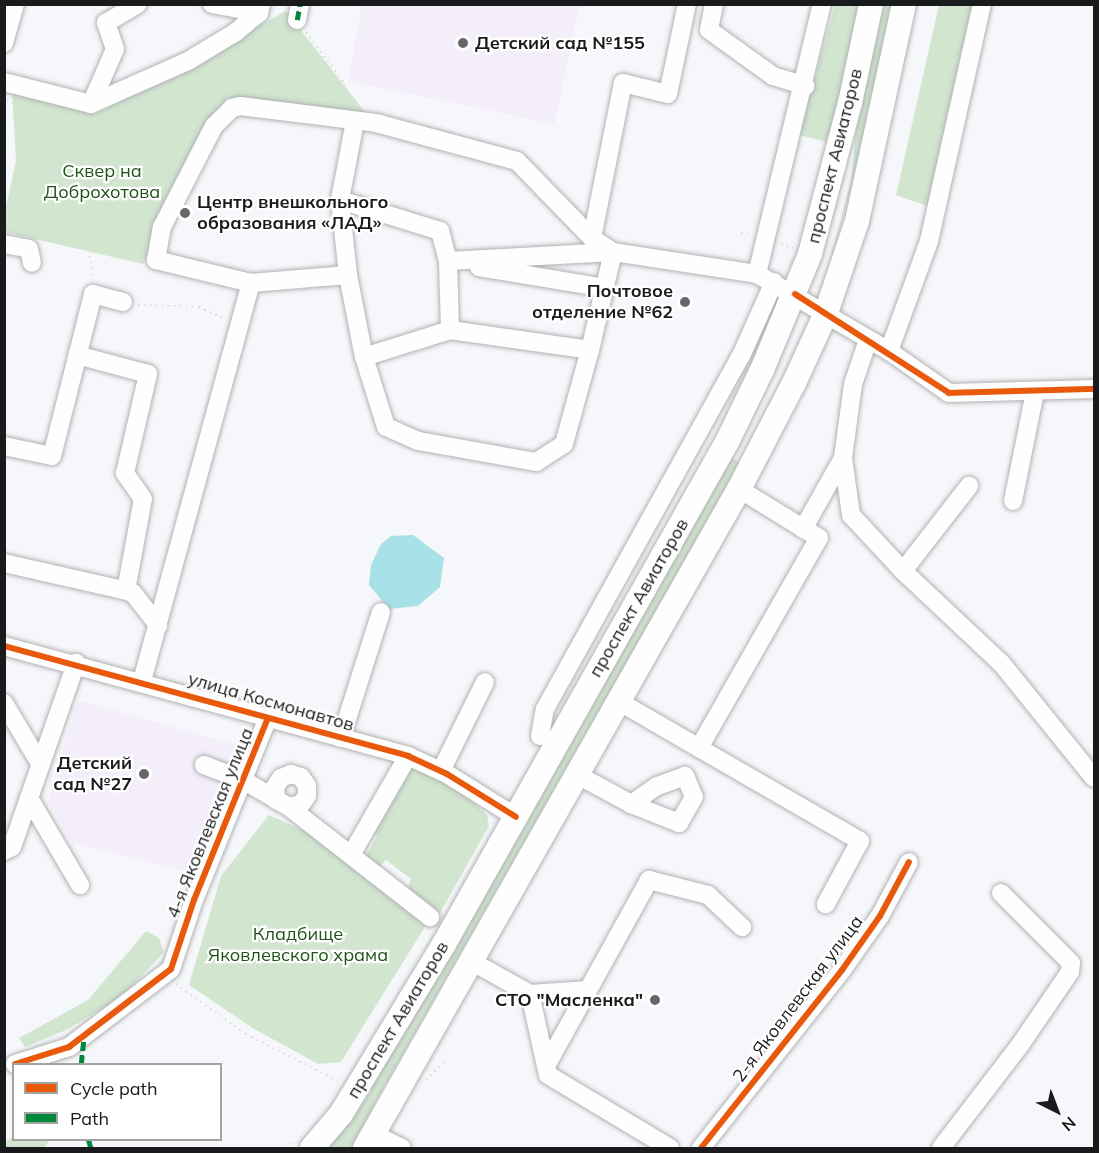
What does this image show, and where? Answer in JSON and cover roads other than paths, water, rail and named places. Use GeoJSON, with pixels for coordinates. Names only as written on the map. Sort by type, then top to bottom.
{"type":"FeatureCollection","features":[{"type":"Feature","properties":{"kind":"main road","name":"проспект Авиаторов"},"geometry":{"type":"LineString","coordinates":[[312,1149],[356,1090],[516,817],[727,442],[795,294],[835,165],[871,4]]}},
{"type":"Feature","properties":{"kind":"main road","name":"проспект Авиаторов"},"geometry":{"type":"LineString","coordinates":[[368,1141],[739,489],[826,313],[858,215],[904,4]]}},
{"type":"Feature","properties":{"kind":"street"},"geometry":{"type":"LineString","coordinates":[[4,43],[15,4]]}},
{"type":"Feature","properties":{"kind":"street"},"geometry":{"type":"LineString","coordinates":[[91,104],[115,49],[106,23],[138,4]]}},
{"type":"Feature","properties":{"kind":"street"},"geometry":{"type":"LineString","coordinates":[[212,4],[260,9]]}},
{"type":"Feature","properties":{"kind":"street"},"geometry":{"type":"LineString","coordinates":[[592,238],[623,83],[668,94],[687,4]]}},
{"type":"Feature","properties":{"kind":"street"},"geometry":{"type":"LineString","coordinates":[[757,274],[805,86],[822,4]]}},
{"type":"Feature","properties":{"kind":"street"},"geometry":{"type":"LineString","coordinates":[[889,351],[929,241],[982,4]]}},
{"type":"Feature","properties":{"kind":"street"},"geometry":{"type":"LineString","coordinates":[[707,6],[709,30],[773,76],[805,86]]}},
{"type":"Feature","properties":{"kind":"street"},"geometry":{"type":"LineString","coordinates":[[4,82],[91,104],[188,61],[236,32],[260,9]]}},
{"type":"Feature","properties":{"kind":"street"},"geometry":{"type":"LineString","coordinates":[[348,275],[251,283],[156,260],[162,227],[214,126],[232,108],[240,106],[356,121],[517,161],[592,238],[613,252]]}},
{"type":"Feature","properties":{"kind":"street"},"geometry":{"type":"LineString","coordinates":[[356,121],[340,200],[348,275],[364,357],[386,428],[417,441],[536,462],[564,444],[590,350],[613,252]]}},
{"type":"Feature","properties":{"kind":"street"},"geometry":{"type":"LineString","coordinates":[[340,200],[440,231],[448,261],[450,330]]}},
{"type":"Feature","properties":{"kind":"street"},"geometry":{"type":"LineString","coordinates":[[4,244],[29,249],[32,263]]}},
{"type":"Feature","properties":{"kind":"street"},"geometry":{"type":"LineString","coordinates":[[448,261],[613,252],[757,274],[795,294],[889,351],[949,393],[1035,392],[1095,388]]}},
{"type":"Feature","properties":{"kind":"street"},"geometry":{"type":"LineString","coordinates":[[448,261],[604,288]]}},
{"type":"Feature","properties":{"kind":"street"},"geometry":{"type":"LineString","coordinates":[[540,736],[545,709],[741,356],[774,282]]}},
{"type":"Feature","properties":{"kind":"street"},"geometry":{"type":"LineString","coordinates":[[142,681],[251,283]]}},
{"type":"Feature","properties":{"kind":"street"},"geometry":{"type":"LineString","coordinates":[[4,446],[52,456],[95,294],[123,302]]}},
{"type":"Feature","properties":{"kind":"street"},"geometry":{"type":"LineString","coordinates":[[364,357],[450,330],[590,350]]}},
{"type":"Feature","properties":{"kind":"street"},"geometry":{"type":"LineString","coordinates":[[868,340],[852,384],[843,458],[851,515],[903,571],[1002,664],[1095,778]]}},
{"type":"Feature","properties":{"kind":"street"},"geometry":{"type":"LineString","coordinates":[[77,355],[148,374],[125,473],[143,499],[123,590]]}},
{"type":"Feature","properties":{"kind":"street"},"geometry":{"type":"LineString","coordinates":[[1013,501],[1035,392]]}},
{"type":"Feature","properties":{"kind":"street"},"geometry":{"type":"LineString","coordinates":[[803,529],[843,458]]}},
{"type":"Feature","properties":{"kind":"street"},"geometry":{"type":"LineString","coordinates":[[903,571],[969,486]]}},
{"type":"Feature","properties":{"kind":"street"},"geometry":{"type":"LineString","coordinates":[[699,748],[819,538],[739,489]]}},
{"type":"Feature","properties":{"kind":"street"},"geometry":{"type":"LineString","coordinates":[[4,563],[133,593],[158,625]]}},
{"type":"Feature","properties":{"kind":"street"},"geometry":{"type":"LineString","coordinates":[[341,738],[381,612]]}},
{"type":"Feature","properties":{"kind":"street","name":"улица Космонавтов"},"geometry":{"type":"LineString","coordinates":[[4,646],[142,681],[407,758],[441,771],[516,817]]}},
{"type":"Feature","properties":{"kind":"street"},"geometry":{"type":"LineString","coordinates":[[4,851],[12,847],[76,663]]}},
{"type":"Feature","properties":{"kind":"street"},"geometry":{"type":"LineString","coordinates":[[441,771],[485,682]]}},
{"type":"Feature","properties":{"kind":"street"},"geometry":{"type":"LineString","coordinates":[[618,702],[860,841],[826,904]]}},
{"type":"Feature","properties":{"kind":"street"},"geometry":{"type":"LineString","coordinates":[[4,703],[40,765]]}},
{"type":"Feature","properties":{"kind":"street","name":"4-я Яковлевская улица"},"geometry":{"type":"LineString","coordinates":[[20,1063],[69,1047],[171,969],[194,900],[268,718]]}},
{"type":"Feature","properties":{"kind":"street"},"geometry":{"type":"LineString","coordinates":[[351,855],[407,758]]}},
{"type":"Feature","properties":{"kind":"street"},"geometry":{"type":"LineString","coordinates":[[204,765],[243,780],[283,804],[351,855],[432,910]]}},
{"type":"Feature","properties":{"kind":"street"},"geometry":{"type":"LineString","coordinates":[[576,774],[631,804]]}},
{"type":"Feature","properties":{"kind":"street"},"geometry":{"type":"LineString","coordinates":[[29,798],[80,885]]}},
{"type":"Feature","properties":{"kind":"street","name":"2-я Яковлевская улица"},"geometry":{"type":"LineString","coordinates":[[701,1149],[842,970],[880,916],[909,862]]}},
{"type":"Feature","properties":{"kind":"street"},"geometry":{"type":"LineString","coordinates":[[546,1066],[650,880],[708,894],[742,927]]}},
{"type":"Feature","properties":{"kind":"street"},"geometry":{"type":"LineString","coordinates":[[941,1149],[1020,1045],[1070,972],[1071,963],[1001,893]]}},
{"type":"Feature","properties":{"kind":"street"},"geometry":{"type":"LineString","coordinates":[[471,961],[530,994],[588,990]]}},
{"type":"Feature","properties":{"kind":"street"},"geometry":{"type":"LineString","coordinates":[[530,994],[548,1075],[670,1149]]}},
{"type":"Feature","properties":{"kind":"street"},"geometry":{"type":"LineString","coordinates":[[368,1141],[402,1149]]}},
{"type":"Feature","properties":{"kind":"water"},"geometry":{"type":"Polygon","coordinates":[[[413,535],[444,558],[440,587],[418,606],[389,609],[369,585],[371,565],[381,544],[391,536],[413,535]]]}},
{"type":"Feature","properties":{"kind":"place","name":"Детский сад №155"},"geometry":{"type":"Point","coordinates":[463,43]}},
{"type":"Feature","properties":{"kind":"place","name":"Центр внешкольного образования «ЛАД»"},"geometry":{"type":"Point","coordinates":[185,213]}},
{"type":"Feature","properties":{"kind":"place","name":"Почтовое отделение №62"},"geometry":{"type":"Point","coordinates":[685,302]}},
{"type":"Feature","properties":{"kind":"place","name":"Детский сад №27"},"geometry":{"type":"Point","coordinates":[144,774]}},
{"type":"Feature","properties":{"kind":"place","name":"СТО \"Масленка\""},"geometry":{"type":"Point","coordinates":[655,1000]}},
{"type":"Feature","properties":{"kind":"park label","name":"Сквер на Доброхотова"},"geometry":{"type":"Point","coordinates":[102,182]}},
{"type":"Feature","properties":{"kind":"park label","name":"Кладбище Яковлевского храма"},"geometry":{"type":"Point","coordinates":[298,945]}}]}
